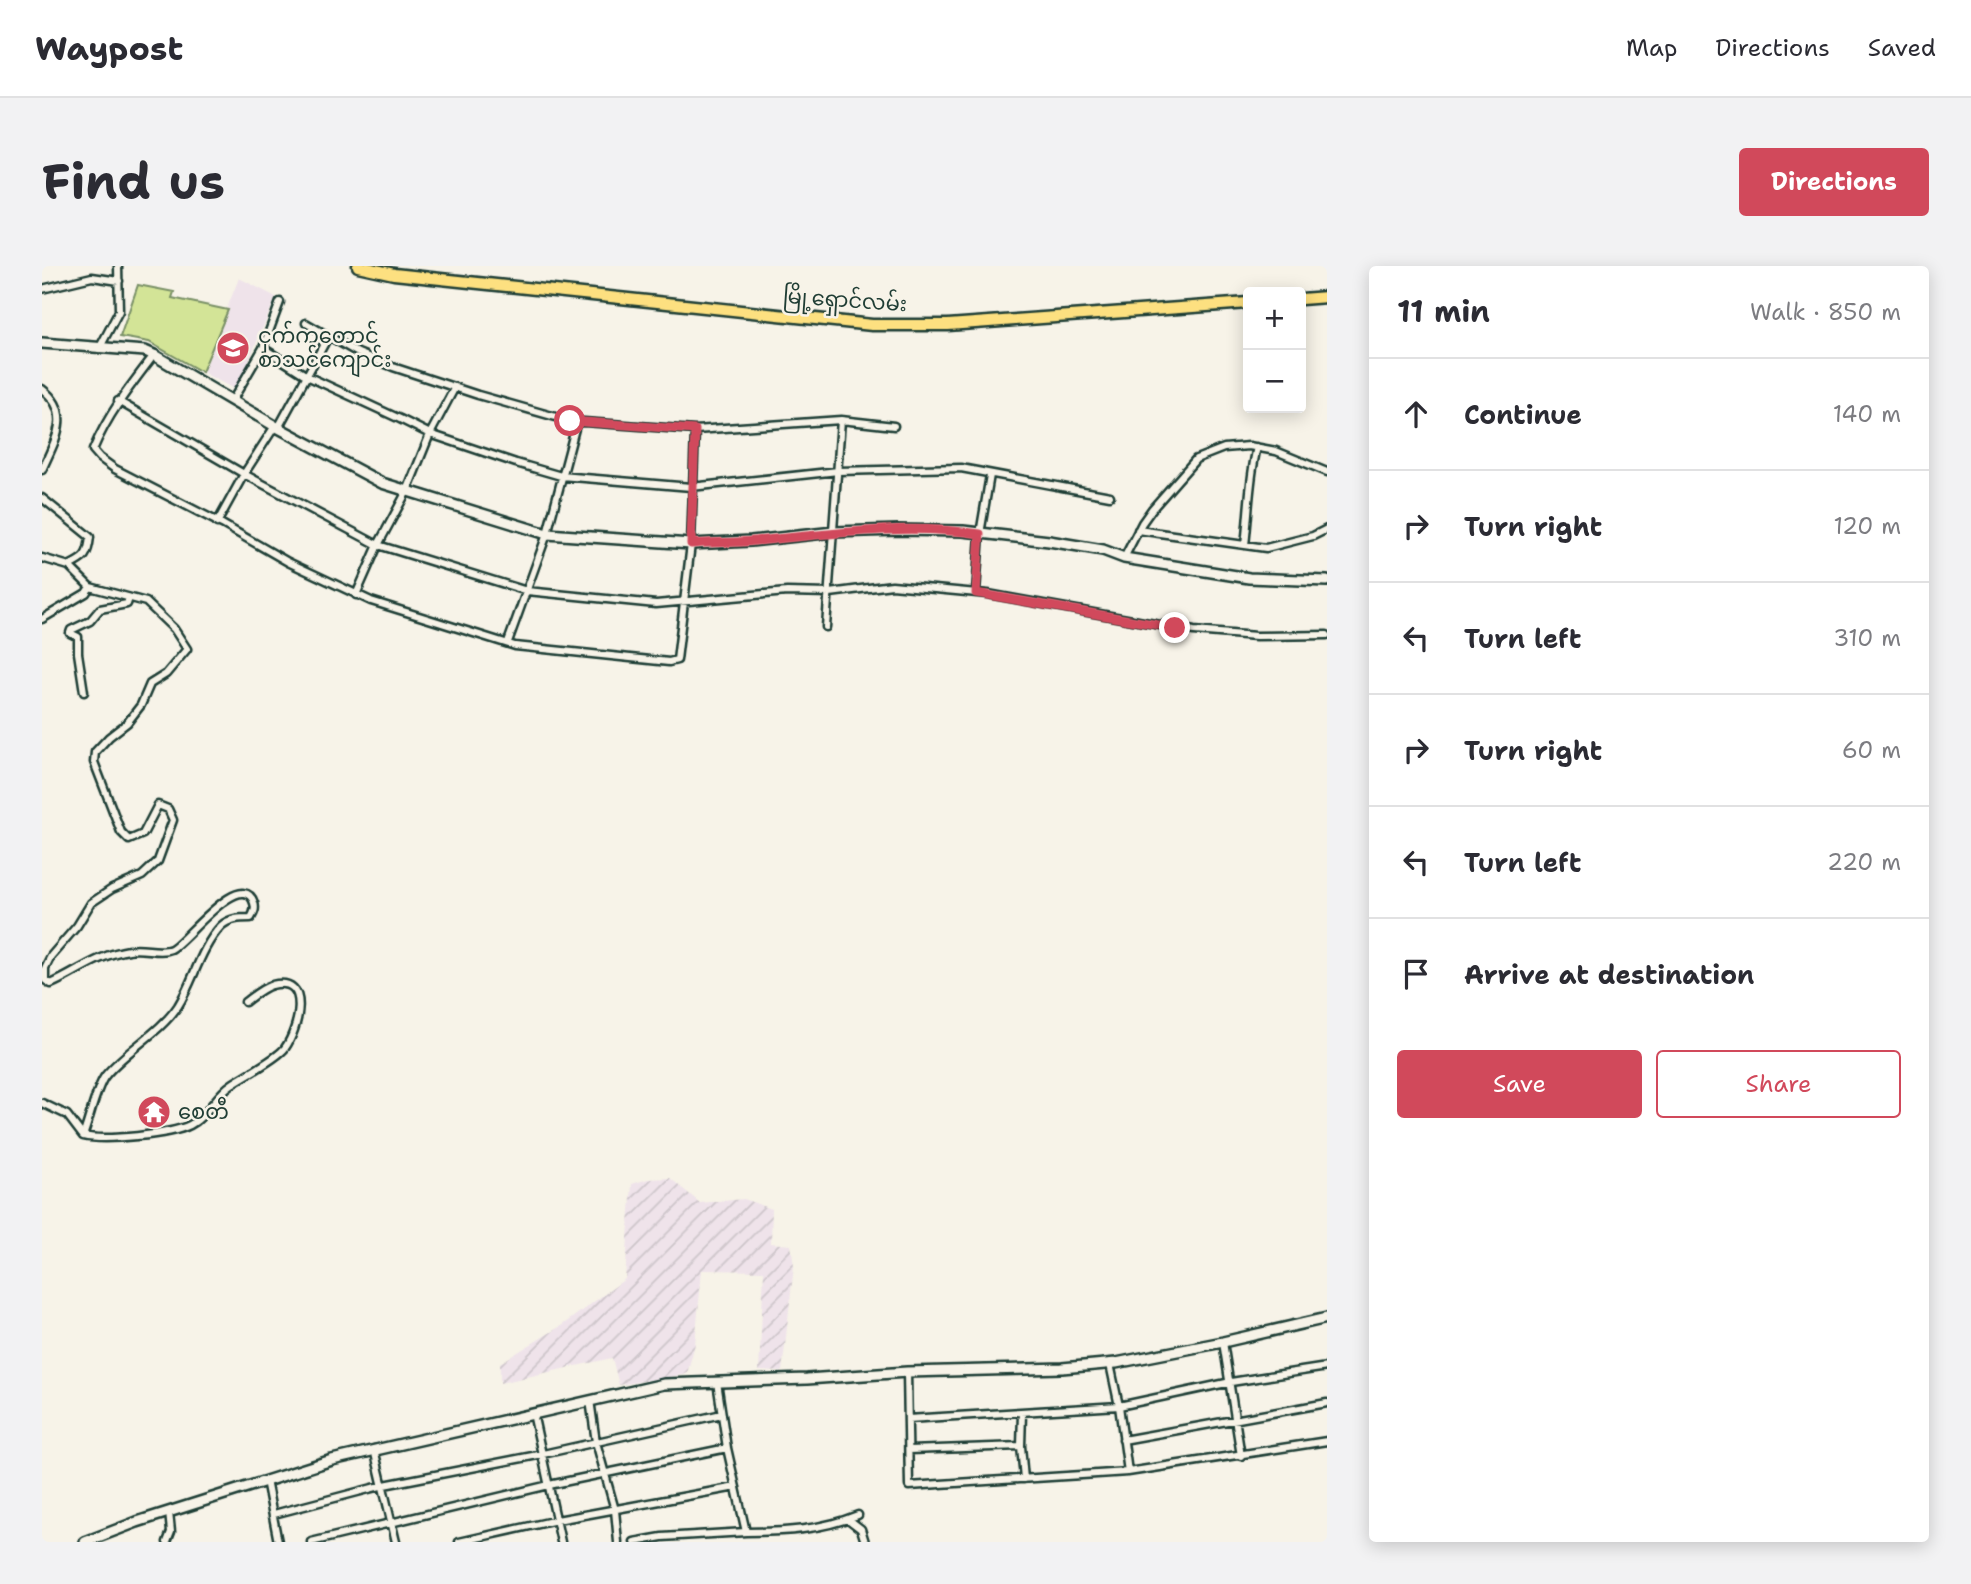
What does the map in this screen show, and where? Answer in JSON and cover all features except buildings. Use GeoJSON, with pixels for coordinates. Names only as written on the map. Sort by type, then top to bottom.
{"type":"FeatureCollection","features":[{"type":"Feature","properties":{"kind":"main road","name":"မြို့ရှောင်လမ်း"},"geometry":{"type":"LineString","coordinates":[[358,266],[394,274],[872,325],[948,325],[1243,303]]}},
{"type":"Feature","properties":{"kind":"main road"},"geometry":{"type":"LineString","coordinates":[[1306,299],[1327,298]]}},
{"type":"Feature","properties":{"kind":"main road"},"geometry":{"type":"LineString","coordinates":[[42,344],[145,351],[277,427],[382,483],[547,534],[691,544],[834,532],[898,530],[1006,535],[1249,578],[1327,581]]}},
{"type":"Feature","properties":{"kind":"main road"},"geometry":{"type":"LineString","coordinates":[[85,1542],[266,1480],[374,1449],[664,1384],[1110,1364],[1327,1318]]}},
{"type":"Feature","properties":{"kind":"street"},"geometry":{"type":"LineString","coordinates":[[99,349],[119,311],[118,266]]}},
{"type":"Feature","properties":{"kind":"street"},"geometry":{"type":"LineString","coordinates":[[42,289],[92,277],[119,281]]}},
{"type":"Feature","properties":{"kind":"street"},"geometry":{"type":"LineString","coordinates":[[232,401],[263,348],[280,302]]}},
{"type":"Feature","properties":{"kind":"street"},"geometry":{"type":"LineString","coordinates":[[306,323],[370,358],[455,387],[570,421],[695,430],[841,420],[894,426]]}},
{"type":"Feature","properties":{"kind":"street"},"geometry":{"type":"LineString","coordinates":[[217,523],[244,474],[277,427],[328,337]]}},
{"type":"Feature","properties":{"kind":"street"},"geometry":{"type":"LineString","coordinates":[[263,348],[307,376],[430,434],[561,476],[691,487],[838,471],[961,468],[1110,496]]}},
{"type":"Feature","properties":{"kind":"street"},"geometry":{"type":"LineString","coordinates":[[154,355],[118,401],[93,450],[100,458],[115,469],[288,562],[356,595],[515,646],[669,662],[677,660],[691,544],[695,430]]}},
{"type":"Feature","properties":{"kind":"street"},"geometry":{"type":"LineString","coordinates":[[356,595],[378,545],[407,492],[430,434],[455,387]]}},
{"type":"Feature","properties":{"kind":"street"},"geometry":{"type":"LineString","coordinates":[[42,390],[48,394],[60,420],[59,431],[42,470]]}},
{"type":"Feature","properties":{"kind":"street"},"geometry":{"type":"LineString","coordinates":[[118,401],[244,474],[378,545],[527,591],[656,604],[787,592],[830,593],[892,585],[976,593],[1194,631],[1256,636],[1327,635]]}},
{"type":"Feature","properties":{"kind":"street"},"geometry":{"type":"LineString","coordinates":[[826,627],[841,420]]}},
{"type":"Feature","properties":{"kind":"street"},"geometry":{"type":"LineString","coordinates":[[508,642],[547,534],[577,421]]}},
{"type":"Feature","properties":{"kind":"street"},"geometry":{"type":"LineString","coordinates":[[1245,545],[1251,472],[1257,447]]}},
{"type":"Feature","properties":{"kind":"street"},"geometry":{"type":"LineString","coordinates":[[1124,558],[1152,509],[1195,459],[1224,448],[1257,447],[1276,451],[1327,472]]}},
{"type":"Feature","properties":{"kind":"street"},"geometry":{"type":"LineString","coordinates":[[976,593],[980,534],[989,475]]}},
{"type":"Feature","properties":{"kind":"street"},"geometry":{"type":"LineString","coordinates":[[42,498],[90,537],[84,558],[69,566]]}},
{"type":"Feature","properties":{"kind":"street"},"geometry":{"type":"LineString","coordinates":[[1138,530],[1266,548],[1327,530]]}},
{"type":"Feature","properties":{"kind":"street"},"geometry":{"type":"LineString","coordinates":[[42,558],[69,566],[90,587],[146,602],[174,629],[187,649],[166,674],[150,684],[141,705],[127,723],[95,752],[94,762],[121,832],[129,840],[143,834],[158,805],[168,809],[173,820],[158,861],[142,876],[112,889],[91,903],[77,926],[51,956],[45,968],[45,981],[51,985],[85,964],[114,953],[132,949],[169,951],[180,944],[228,897],[238,894],[249,896],[254,901],[255,912],[251,918],[231,920],[223,925],[198,961],[177,1007],[104,1077],[83,1136]]}},
{"type":"Feature","properties":{"kind":"street"},"geometry":{"type":"LineString","coordinates":[[42,619],[86,593],[90,587]]}},
{"type":"Feature","properties":{"kind":"street"},"geometry":{"type":"LineString","coordinates":[[84,692],[78,637],[70,633],[71,630],[90,621],[100,609],[127,604],[129,598]]}},
{"type":"Feature","properties":{"kind":"street"},"geometry":{"type":"LineString","coordinates":[[42,1103],[67,1115],[83,1136],[96,1139],[189,1126],[208,1111],[221,1092],[284,1050],[301,1010],[298,995],[290,987],[274,985],[245,1002]]}},
{"type":"Feature","properties":{"kind":"street"},"geometry":{"type":"LineString","coordinates":[[1223,1342],[1241,1456]]}},
{"type":"Feature","properties":{"kind":"street"},"geometry":{"type":"LineString","coordinates":[[1110,1364],[1128,1472]]}},
{"type":"Feature","properties":{"kind":"street"},"geometry":{"type":"LineString","coordinates":[[908,1419],[1119,1406],[1231,1382],[1327,1367]]}},
{"type":"Feature","properties":{"kind":"street"},"geometry":{"type":"LineString","coordinates":[[907,1372],[909,1486],[1128,1472],[1327,1441]]}},
{"type":"Feature","properties":{"kind":"street"},"geometry":{"type":"LineString","coordinates":[[717,1382],[727,1448],[746,1532]]}},
{"type":"Feature","properties":{"kind":"street"},"geometry":{"type":"LineString","coordinates":[[590,1399],[596,1442],[615,1510],[618,1542]]}},
{"type":"Feature","properties":{"kind":"street"},"geometry":{"type":"LineString","coordinates":[[1123,1440],[1327,1403]]}},
{"type":"Feature","properties":{"kind":"street"},"geometry":{"type":"LineString","coordinates":[[533,1413],[561,1542]]}},
{"type":"Feature","properties":{"kind":"street"},"geometry":{"type":"LineString","coordinates":[[1022,1413],[1024,1479]]}},
{"type":"Feature","properties":{"kind":"street"},"geometry":{"type":"LineString","coordinates":[[274,1514],[384,1485],[722,1415]]}},
{"type":"Feature","properties":{"kind":"street"},"geometry":{"type":"LineString","coordinates":[[909,1450],[1021,1446]]}},
{"type":"Feature","properties":{"kind":"street"},"geometry":{"type":"LineString","coordinates":[[311,1542],[549,1485],[727,1448]]}},
{"type":"Feature","properties":{"kind":"street"},"geometry":{"type":"LineString","coordinates":[[374,1449],[396,1542]]}},
{"type":"Feature","properties":{"kind":"street"},"geometry":{"type":"LineString","coordinates":[[266,1480],[278,1542]]}},
{"type":"Feature","properties":{"kind":"street"},"geometry":{"type":"LineString","coordinates":[[459,1542],[557,1520],[736,1487]]}},
{"type":"Feature","properties":{"kind":"street"},"geometry":{"type":"LineString","coordinates":[[167,1542],[171,1532],[169,1512]]}},
{"type":"Feature","properties":{"kind":"street"},"geometry":{"type":"LineString","coordinates":[[634,1542],[662,1537],[795,1531],[858,1515]]}},
{"type":"Feature","properties":{"kind":"street"},"geometry":{"type":"LineString","coordinates":[[848,1519],[861,1529],[865,1542]]}},
{"type":"Feature","properties":{"kind":"shaded area","name":"ငှက်ကတောင် စာသင်ကျောင်း"},"geometry":{"type":"Polygon","coordinates":[[[239,278],[276,297],[236,390],[202,372],[239,278]]]}},
{"type":"Feature","properties":{"kind":"shaded area"},"geometry":{"type":"Polygon","coordinates":[[[670,1178],[700,1203],[744,1199],[772,1209],[771,1243],[791,1245],[794,1266],[782,1372],[759,1371],[764,1271],[702,1270],[695,1344],[687,1374],[619,1385],[612,1358],[500,1383],[500,1363],[561,1326],[625,1279],[632,1184],[648,1179],[670,1178]]]}},
{"type":"Feature","properties":{"kind":"green space"},"geometry":{"type":"Polygon","coordinates":[[[138,285],[174,292],[172,298],[228,310],[202,372],[149,342],[120,337],[138,285]]]}},
{"type":"Feature","properties":{"kind":"place","name":"ငှက်ကတောင် စာသင်ကျောင်း"},"geometry":{"type":"Point","coordinates":[233,348]}},
{"type":"Feature","properties":{"kind":"place","name":"စေတီ"},"geometry":{"type":"Point","coordinates":[154,1112]}},
{"type":"Feature","properties":{"kind":"route"},"geometry":{"type":"LineString","coordinates":[[570,421],[695,430],[691,544],[834,532],[963,531],[980,534],[976,593],[1175,628]]}}]}
